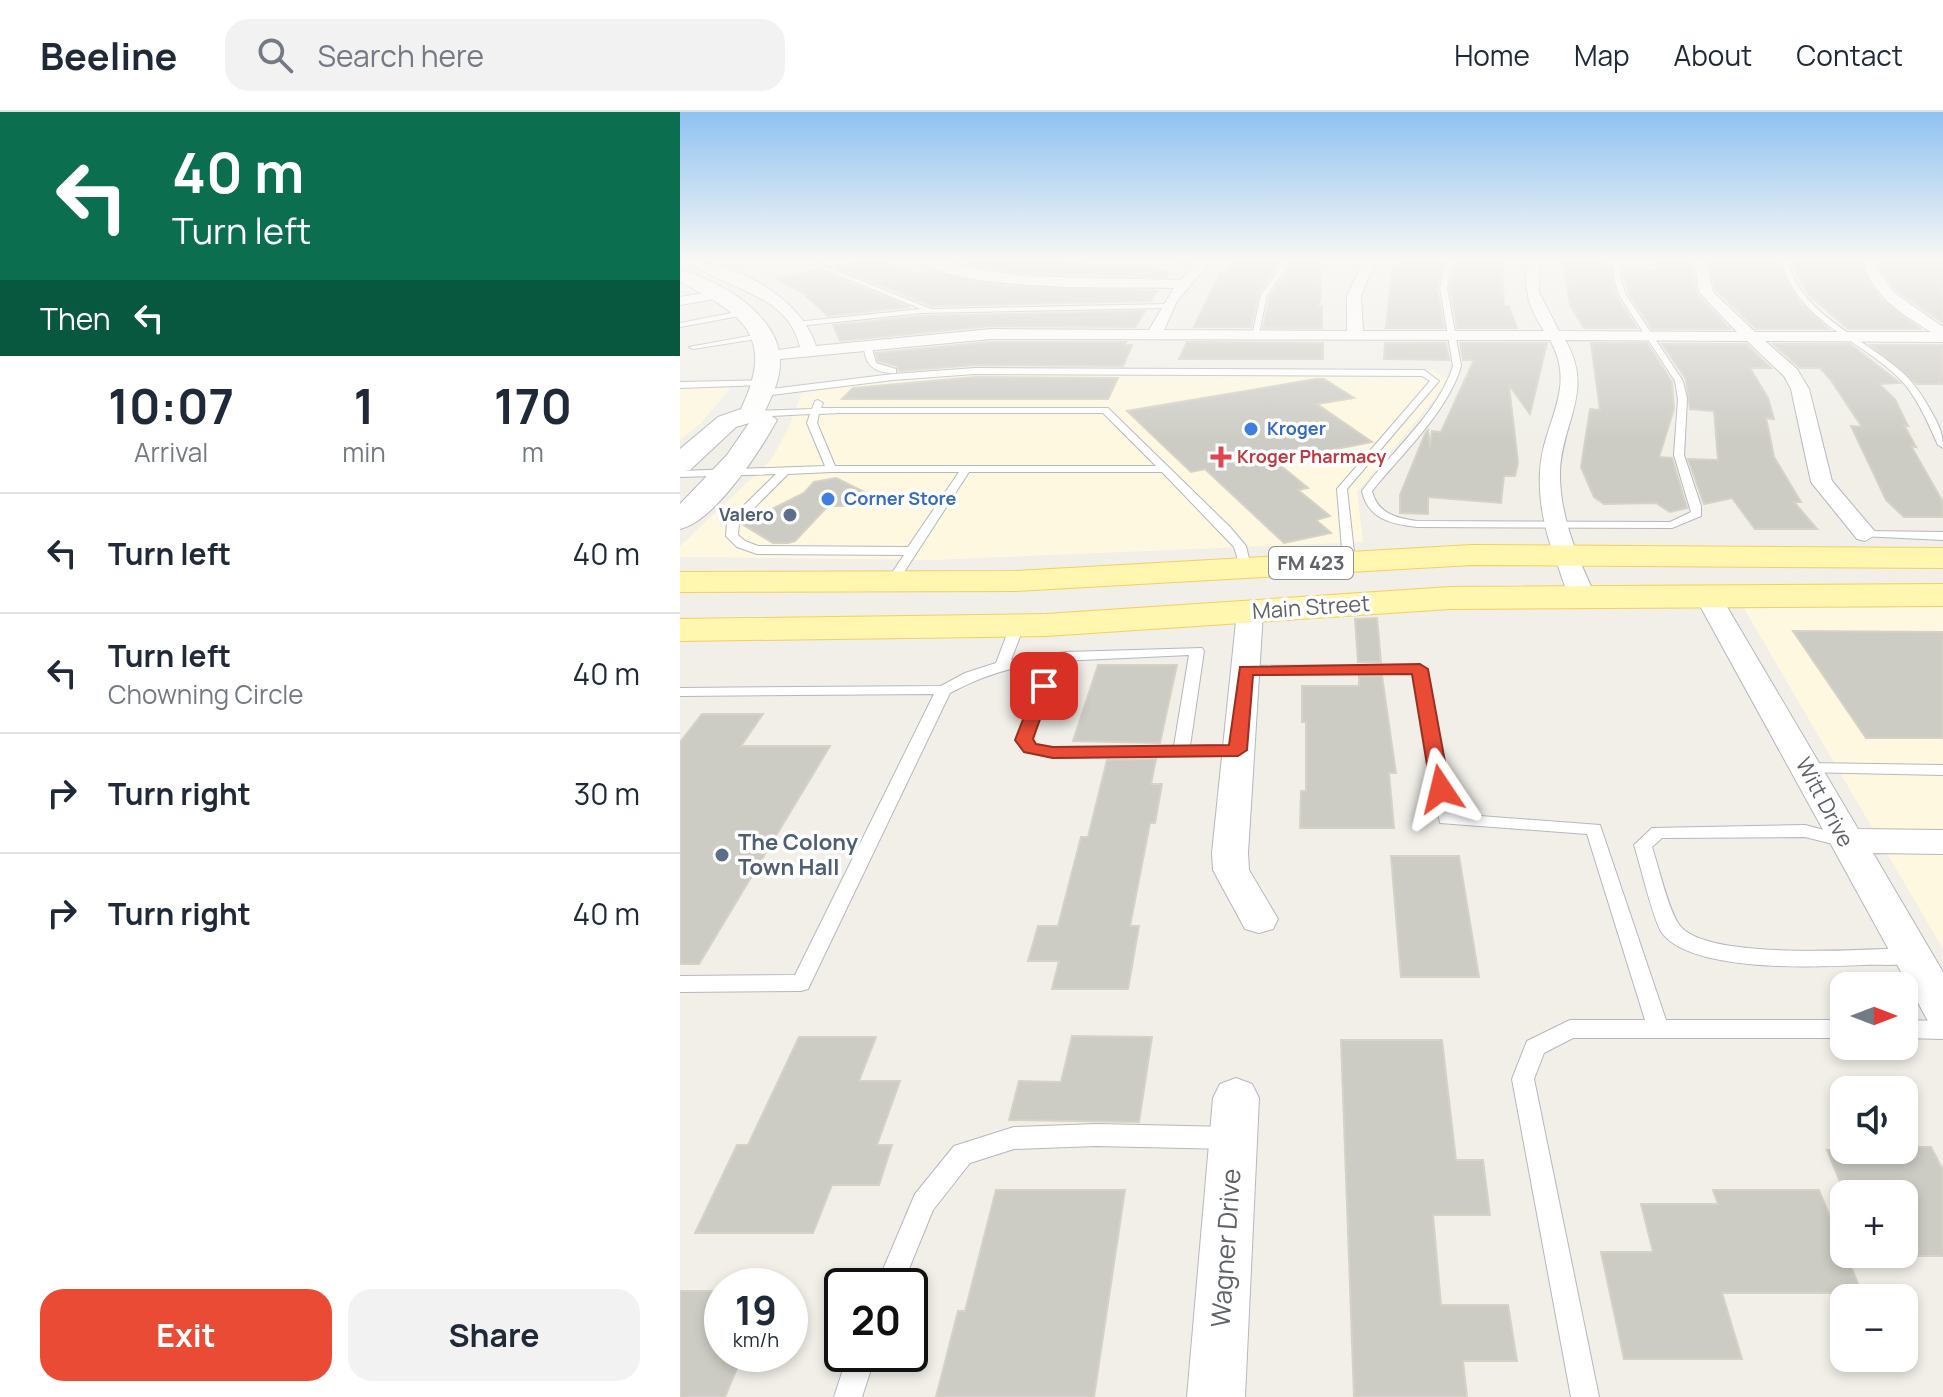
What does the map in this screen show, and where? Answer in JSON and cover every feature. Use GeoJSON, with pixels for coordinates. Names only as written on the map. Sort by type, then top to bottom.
{"type":"FeatureCollection","features":[{"type":"Feature","properties":{"kind":"main road"},"geometry":{"type":"LineString","coordinates":[[680,520],[728,471],[764,420],[760,396],[768,345],[753,322]]}},
{"type":"Feature","properties":{"kind":"main road"},"geometry":{"type":"LineString","coordinates":[[680,464],[760,396]]}},
{"type":"Feature","properties":{"kind":"main road","name":"Main Street"},"geometry":{"type":"LineString","coordinates":[[680,582],[1016,581],[1472,555],[1943,558]]}},
{"type":"Feature","properties":{"kind":"main road"},"geometry":{"type":"LineString","coordinates":[[1039,637],[1138,599],[1211,591],[1237,582],[1245,567]]}},
{"type":"Feature","properties":{"kind":"main road","name":"Main Street"},"geometry":{"type":"LineString","coordinates":[[680,630],[1039,637],[1250,612],[1450,598],[1943,595]]}},
{"type":"Feature","properties":{"kind":"street"},"geometry":{"type":"LineString","coordinates":[[797,322],[809,351]]}},
{"type":"Feature","properties":{"kind":"street"},"geometry":{"type":"LineString","coordinates":[[1155,333],[1160,322]]}},
{"type":"Feature","properties":{"kind":"street"},"geometry":{"type":"LineString","coordinates":[[1355,322],[1355,334]]}},
{"type":"Feature","properties":{"kind":"street"},"geometry":{"type":"LineString","coordinates":[[1546,322],[1570,364],[1572,386],[1557,428],[1550,470],[1554,523],[1582,595]]}},
{"type":"Feature","properties":{"kind":"street"},"geometry":{"type":"LineString","coordinates":[[1735,322],[1795,381],[1822,482],[1865,534]]}},
{"type":"Feature","properties":{"kind":"street"},"geometry":{"type":"LineString","coordinates":[[1923,322],[1943,335]]}},
{"type":"Feature","properties":{"kind":"street"},"geometry":{"type":"LineString","coordinates":[[768,345],[809,351],[991,334],[1943,335]]}},
{"type":"Feature","properties":{"kind":"street","name":"Witt Drive"},"geometry":{"type":"LineString","coordinates":[[1707,595],[1943,1009]]}},
{"type":"Feature","properties":{"kind":"street"},"geometry":{"type":"LineString","coordinates":[[1250,612],[1231,870],[1259,919]]}},
{"type":"Feature","properties":{"kind":"street"},"geometry":{"type":"LineString","coordinates":[[1845,841],[1943,842]]}},
{"type":"Feature","properties":{"kind":"street","name":"Wagner Drive"},"geometry":{"type":"LineString","coordinates":[[1216,1397],[1234,1118]]}},
{"type":"Feature","properties":{"kind":"lane"},"geometry":{"type":"LineString","coordinates":[[799,324],[818,322]]}},
{"type":"Feature","properties":{"kind":"lane"},"geometry":{"type":"LineString","coordinates":[[1255,333],[1258,322]]}},
{"type":"Feature","properties":{"kind":"lane"},"geometry":{"type":"LineString","coordinates":[[1450,322],[1454,334],[1455,380],[1367,491],[1368,504],[1375,512],[1392,520],[1417,524],[1672,525],[1697,514],[1683,476],[1679,451],[1683,411],[1680,383],[1641,322]]}},
{"type":"Feature","properties":{"kind":"lane"},"geometry":{"type":"LineString","coordinates":[[1833,322],[1898,372],[1920,396],[1943,445]]}},
{"type":"Feature","properties":{"kind":"lane"},"geometry":{"type":"LineString","coordinates":[[867,344],[870,365],[890,371],[1004,364],[1457,367]]}},
{"type":"Feature","properties":{"kind":"lane"},"geometry":{"type":"LineString","coordinates":[[693,347],[768,345]]}},
{"type":"Feature","properties":{"kind":"lane"},"geometry":{"type":"LineString","coordinates":[[760,396],[823,386],[975,371],[1424,373],[1435,381],[1342,489],[1349,561]]}},
{"type":"Feature","properties":{"kind":"lane"},"geometry":{"type":"LineString","coordinates":[[823,386],[812,423],[831,469]]}},
{"type":"Feature","properties":{"kind":"lane"},"geometry":{"type":"LineString","coordinates":[[682,387],[760,396],[816,411],[1105,410],[1240,546],[1245,567]]}},
{"type":"Feature","properties":{"kind":"lane"},"geometry":{"type":"LineString","coordinates":[[680,474],[787,469],[1166,469]]}},
{"type":"Feature","properties":{"kind":"lane"},"geometry":{"type":"LineString","coordinates":[[787,469],[733,522],[732,536],[741,544],[757,550],[913,551]]}},
{"type":"Feature","properties":{"kind":"lane"},"geometry":{"type":"LineString","coordinates":[[891,583],[966,469]]}},
{"type":"Feature","properties":{"kind":"lane"},"geometry":{"type":"LineString","coordinates":[[1865,534],[1943,536]]}},
{"type":"Feature","properties":{"kind":"lane"},"geometry":{"type":"LineString","coordinates":[[1003,663],[1039,637]]}},
{"type":"Feature","properties":{"kind":"lane"},"geometry":{"type":"LineString","coordinates":[[1039,637],[1024,740],[1030,748],[1053,753],[1238,750]]}},
{"type":"Feature","properties":{"kind":"lane"},"geometry":{"type":"LineString","coordinates":[[680,984],[801,983],[944,690],[963,677],[1003,663],[1039,637],[1197,651],[1181,750]]}},
{"type":"Feature","properties":{"kind":"lane"},"geometry":{"type":"LineString","coordinates":[[1245,670],[1420,669],[1446,819],[1594,829],[1658,1029]]}},
{"type":"Feature","properties":{"kind":"lane"},"geometry":{"type":"LineString","coordinates":[[680,692],[944,690]]}},
{"type":"Feature","properties":{"kind":"lane"},"geometry":{"type":"LineString","coordinates":[[1807,768],[1943,770]]}},
{"type":"Feature","properties":{"kind":"lane"},"geometry":{"type":"LineString","coordinates":[[1845,841],[1805,831],[1658,832],[1643,845],[1670,929],[1679,940],[1693,947],[1745,957],[1913,956]]}},
{"type":"Feature","properties":{"kind":"lane"},"geometry":{"type":"LineString","coordinates":[[1585,1397],[1523,1079],[1535,1047],[1570,1029],[1830,1029]]}},
{"type":"Feature","properties":{"kind":"lane"},"geometry":{"type":"LineString","coordinates":[[1918,1029],[1943,1030]]}},
{"type":"Feature","properties":{"kind":"lane"},"geometry":{"type":"LineString","coordinates":[[896,1268],[924,1202],[962,1154],[1014,1138],[1234,1118]]}},
{"type":"Feature","properties":{"kind":"lane"},"geometry":{"type":"LineString","coordinates":[[848,1397],[856,1372]]}},
{"type":"Feature","properties":{"kind":"shaded area"},"geometry":{"type":"Polygon","coordinates":[[[989,368],[1433,370],[1450,380],[1357,492],[1363,542],[935,560],[680,557],[680,546],[771,460],[789,427],[804,386],[898,374],[989,368]]]}},
{"type":"Feature","properties":{"kind":"shaded area"},"geometry":{"type":"Polygon","coordinates":[[[737,380],[700,424],[680,440],[680,381],[737,380]]]}},
{"type":"Feature","properties":{"kind":"shaded area"},"geometry":{"type":"Polygon","coordinates":[[[1742,605],[1943,606],[1943,949],[1742,605]]]}},
{"type":"Feature","properties":{"kind":"building"},"geometry":{"type":"Polygon","coordinates":[[[863,322],[1138,322],[1135,327],[991,326],[840,341],[833,325],[863,322]]]}},
{"type":"Feature","properties":{"kind":"building"},"geometry":{"type":"Polygon","coordinates":[[[1196,322],[1252,322],[1251,327],[1194,327],[1196,322]]]}},
{"type":"Feature","properties":{"kind":"building"},"geometry":{"type":"Polygon","coordinates":[[[1264,322],[1322,322],[1322,328],[1263,328],[1264,322]]]}},
{"type":"Feature","properties":{"kind":"building"},"geometry":{"type":"Polygon","coordinates":[[[1387,322],[1443,322],[1444,328],[1386,328],[1387,322]]]}},
{"type":"Feature","properties":{"kind":"building"},"geometry":{"type":"Polygon","coordinates":[[[1456,322],[1515,322],[1517,328],[1457,328],[1456,322]]]}},
{"type":"Feature","properties":{"kind":"building"},"geometry":{"type":"Polygon","coordinates":[[[1580,322],[1633,322],[1637,328],[1584,328],[1580,322]]]}},
{"type":"Feature","properties":{"kind":"building"},"geometry":{"type":"Polygon","coordinates":[[[1647,322],[1723,322],[1730,329],[1652,329],[1647,322]]]}},
{"type":"Feature","properties":{"kind":"building"},"geometry":{"type":"Polygon","coordinates":[[[1749,322],[1821,322],[1829,329],[1756,329],[1749,322]]]}},
{"type":"Feature","properties":{"kind":"building"},"geometry":{"type":"Polygon","coordinates":[[[1840,322],[1911,322],[1920,329],[1848,329],[1840,322]]]}},
{"type":"Feature","properties":{"kind":"building"},"geometry":{"type":"Polygon","coordinates":[[[991,342],[1126,342],[1124,345],[1132,345],[1123,366],[975,365],[899,371],[897,366],[878,361],[876,353],[991,342]]]}},
{"type":"Feature","properties":{"kind":"building"},"geometry":{"type":"Polygon","coordinates":[[[1187,342],[1323,343],[1323,359],[1179,359],[1187,342]]]}},
{"type":"Feature","properties":{"kind":"building"},"geometry":{"type":"Polygon","coordinates":[[[1385,343],[1446,343],[1449,360],[1384,359],[1385,343]]]}},
{"type":"Feature","properties":{"kind":"building"},"geometry":{"type":"Polygon","coordinates":[[[1460,343],[1547,343],[1530,414],[1509,385],[1518,463],[1515,476],[1504,476],[1501,503],[1428,497],[1428,514],[1400,513],[1400,495],[1425,434],[1428,430],[1430,448],[1432,431],[1441,432],[1474,360],[1463,360],[1460,343]]]}},
{"type":"Feature","properties":{"kind":"building"},"geometry":{"type":"Polygon","coordinates":[[[1591,343],[1647,343],[1672,382],[1674,409],[1659,457],[1672,458],[1687,508],[1670,512],[1656,503],[1604,504],[1594,497],[1581,467],[1590,409],[1600,410],[1591,343]]]}},
{"type":"Feature","properties":{"kind":"building"},"geometry":{"type":"Polygon","coordinates":[[[1662,344],[1746,344],[1771,368],[1750,368],[1768,398],[1774,419],[1766,418],[1774,457],[1801,502],[1794,502],[1817,529],[1755,529],[1732,498],[1704,504],[1688,459],[1718,460],[1714,411],[1690,409],[1686,379],[1662,344]]]}},
{"type":"Feature","properties":{"kind":"building"},"geometry":{"type":"Polygon","coordinates":[[[1773,344],[1850,344],[1900,383],[1879,384],[1895,399],[1908,426],[1904,425],[1916,447],[1911,446],[1943,502],[1943,517],[1904,517],[1886,500],[1851,426],[1862,427],[1830,379],[1820,368],[1800,368],[1773,344]]]}},
{"type":"Feature","properties":{"kind":"building"},"geometry":{"type":"Polygon","coordinates":[[[1871,345],[1943,345],[1943,384],[1917,384],[1871,345]]]}},
{"type":"Feature","properties":{"kind":"building"},"geometry":{"type":"Polygon","coordinates":[[[975,377],[1118,378],[1108,399],[842,399],[853,388],[975,377]]]}},
{"type":"Feature","properties":{"kind":"building","name":"Kroger"},"geometry":{"type":"Polygon","coordinates":[[[1324,379],[1354,398],[1317,404],[1372,442],[1275,461],[1308,488],[1298,490],[1330,516],[1316,520],[1331,533],[1284,543],[1205,469],[1191,472],[1127,411],[1324,379]]]}},
{"type":"Feature","properties":{"kind":"building"},"geometry":{"type":"Polygon","coordinates":[[[836,478],[892,506],[828,506],[795,541],[788,543],[773,543],[742,524],[804,493],[814,482],[836,478]]]}},
{"type":"Feature","properties":{"kind":"building"},"geometry":{"type":"Polygon","coordinates":[[[1377,618],[1381,662],[1358,662],[1355,619],[1377,618]]]}},
{"type":"Feature","properties":{"kind":"building"},"geometry":{"type":"Polygon","coordinates":[[[1793,631],[1943,632],[1943,738],[1866,738],[1793,631]]]}},
{"type":"Feature","properties":{"kind":"building"},"geometry":{"type":"Polygon","coordinates":[[[1098,665],[1177,665],[1160,743],[1073,741],[1098,665]]]}},
{"type":"Feature","properties":{"kind":"building"},"geometry":{"type":"Polygon","coordinates":[[[1359,676],[1382,676],[1396,773],[1389,773],[1394,828],[1300,828],[1301,791],[1306,791],[1306,722],[1302,722],[1302,686],[1359,686],[1359,676]]]}},
{"type":"Feature","properties":{"kind":"building","name":"The Colony Town Hall"},"geometry":{"type":"Polygon","coordinates":[[[702,714],[763,714],[741,746],[830,746],[699,964],[680,964],[680,742],[702,714]]]}},
{"type":"Feature","properties":{"kind":"building"},"geometry":{"type":"Polygon","coordinates":[[[1156,759],[1151,784],[1162,784],[1155,823],[1150,823],[1130,926],[1139,926],[1128,989],[1052,989],[1059,961],[1028,961],[1038,926],[1058,926],[1081,837],[1088,837],[1107,760],[1156,759]]]}},
{"type":"Feature","properties":{"kind":"building"},"geometry":{"type":"Polygon","coordinates":[[[1391,856],[1459,856],[1479,977],[1401,977],[1391,856]]]}},
{"type":"Feature","properties":{"kind":"building"},"geometry":{"type":"Polygon","coordinates":[[[1072,1036],[1152,1037],[1139,1122],[1009,1120],[1019,1081],[1061,1082],[1072,1036]]]}},
{"type":"Feature","properties":{"kind":"building"},"geometry":{"type":"Polygon","coordinates":[[[799,1037],[876,1037],[859,1081],[900,1081],[877,1145],[892,1145],[879,1185],[832,1185],[813,1233],[695,1233],[737,1145],[748,1145],[799,1037]]]}},
{"type":"Feature","properties":{"kind":"building"},"geometry":{"type":"Polygon","coordinates":[[[1341,1040],[1442,1040],[1456,1160],[1483,1160],[1490,1215],[1433,1215],[1441,1305],[1508,1305],[1517,1361],[1463,1361],[1467,1397],[1354,1397],[1341,1040]]]}},
{"type":"Feature","properties":{"kind":"building"},"geometry":{"type":"Polygon","coordinates":[[[1918,1147],[1931,1147],[1943,1170],[1943,1256],[1918,1256],[1918,1180],[1839,1180],[1833,1164],[1918,1164],[1918,1147]]]}},
{"type":"Feature","properties":{"kind":"building"},"geometry":{"type":"Polygon","coordinates":[[[996,1190],[1125,1190],[1094,1397],[936,1397],[958,1311],[965,1311],[996,1190]]]}},
{"type":"Feature","properties":{"kind":"building"},"geometry":{"type":"Polygon","coordinates":[[[1713,1190],[1819,1190],[1830,1216],[1830,1268],[1852,1268],[1858,1284],[1830,1284],[1830,1293],[1722,1293],[1742,1359],[1624,1359],[1601,1252],[1653,1252],[1641,1204],[1718,1204],[1713,1190]]]}},
{"type":"Feature","properties":{"kind":"building"},"geometry":{"type":"Polygon","coordinates":[[[680,1291],[704,1291],[704,1372],[735,1372],[725,1397],[680,1397],[680,1291]]]}},
{"type":"Feature","properties":{"kind":"place","name":"Kroger"},"geometry":{"type":"Point","coordinates":[1251,429]}},
{"type":"Feature","properties":{"kind":"place","name":"Kroger Pharmacy"},"geometry":{"type":"Point","coordinates":[1221,457]}},
{"type":"Feature","properties":{"kind":"place","name":"Corner Store"},"geometry":{"type":"Point","coordinates":[828,499]}},
{"type":"Feature","properties":{"kind":"place","name":"Valero"},"geometry":{"type":"Point","coordinates":[790,515]}},
{"type":"Feature","properties":{"kind":"place","name":"The Colony Town Hall"},"geometry":{"type":"Point","coordinates":[722,855]}},
{"type":"Feature","properties":{"kind":"route"},"geometry":{"type":"LineString","coordinates":[[1044,686],[1024,740],[1030,748],[1053,753],[1238,750],[1245,670],[1420,669],[1441,789]]}}]}
